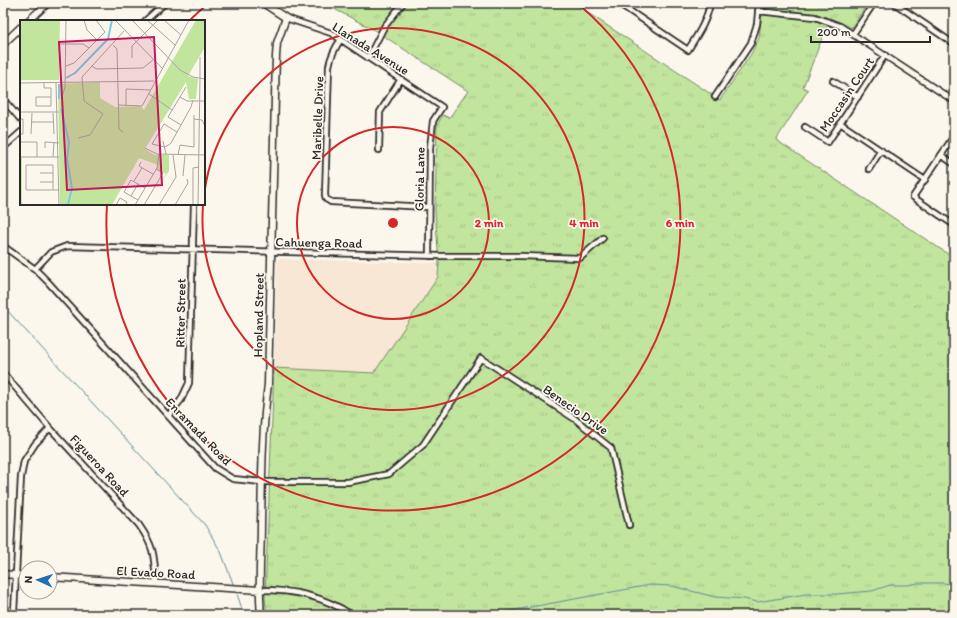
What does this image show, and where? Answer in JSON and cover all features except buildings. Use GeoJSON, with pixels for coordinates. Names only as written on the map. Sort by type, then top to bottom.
{"type":"FeatureCollection","features":[{"type":"Feature","properties":{"kind":"street"},"geometry":{"type":"LineString","coordinates":[[29,20],[48,3]]}},
{"type":"Feature","properties":{"kind":"street"},"geometry":{"type":"LineString","coordinates":[[146,20],[165,3]]}},
{"type":"Feature","properties":{"kind":"street","name":"Llanada Avenue"},"geometry":{"type":"LineString","coordinates":[[263,3],[286,18],[332,33],[442,107]]}},
{"type":"Feature","properties":{"kind":"street"},"geometry":{"type":"LineString","coordinates":[[368,58],[384,27],[403,3]]}},
{"type":"Feature","properties":{"kind":"street"},"geometry":{"type":"LineString","coordinates":[[618,3],[688,50],[703,27],[707,18],[710,3]]}},
{"type":"Feature","properties":{"kind":"street"},"geometry":{"type":"LineString","coordinates":[[715,97],[751,43],[755,34],[759,3]]}},
{"type":"Feature","properties":{"kind":"street"},"geometry":{"type":"LineString","coordinates":[[853,34],[874,3]]}},
{"type":"Feature","properties":{"kind":"street"},"geometry":{"type":"LineString","coordinates":[[894,3],[954,44]]}},
{"type":"Feature","properties":{"kind":"street"},"geometry":{"type":"LineString","coordinates":[[758,11],[815,17],[840,26],[954,101]]}},
{"type":"Feature","properties":{"kind":"street"},"geometry":{"type":"LineString","coordinates":[[150,17],[153,20]]}},
{"type":"Feature","properties":{"kind":"street","name":"Hopland Street"},"geometry":{"type":"LineString","coordinates":[[261,615],[262,482],[264,422],[268,384],[270,252],[276,56],[278,42],[286,18]]}},
{"type":"Feature","properties":{"kind":"street"},"geometry":{"type":"LineString","coordinates":[[3,44],[20,28]]}},
{"type":"Feature","properties":{"kind":"street","name":"Maribelle Drive"},"geometry":{"type":"LineString","coordinates":[[341,39],[332,53],[329,66],[326,199],[331,202],[355,204],[428,207]]}},
{"type":"Feature","properties":{"kind":"street","name":"Moccasin Court"},"geometry":{"type":"LineString","coordinates":[[805,127],[828,142],[886,55]]}},
{"type":"Feature","properties":{"kind":"street"},"geometry":{"type":"LineString","coordinates":[[379,150],[380,112],[401,80]]}},
{"type":"Feature","properties":{"kind":"street"},"geometry":{"type":"LineString","coordinates":[[833,81],[858,97]]}},
{"type":"Feature","properties":{"kind":"street"},"geometry":{"type":"LineString","coordinates":[[3,99],[20,119]]}},
{"type":"Feature","properties":{"kind":"street","name":"Gloria Lane"},"geometry":{"type":"LineString","coordinates":[[429,256],[428,207],[430,148],[433,121],[442,107]]}},
{"type":"Feature","properties":{"kind":"street"},"geometry":{"type":"LineString","coordinates":[[840,123],[925,180]]}},
{"type":"Feature","properties":{"kind":"street"},"geometry":{"type":"LineString","coordinates":[[3,148],[20,133]]}},
{"type":"Feature","properties":{"kind":"street"},"geometry":{"type":"LineString","coordinates":[[954,136],[913,197],[954,225]]}},
{"type":"Feature","properties":{"kind":"street"},"geometry":{"type":"LineString","coordinates":[[868,169],[881,150]]}},
{"type":"Feature","properties":{"kind":"street"},"geometry":{"type":"LineString","coordinates":[[941,155],[954,164]]}},
{"type":"Feature","properties":{"kind":"street","name":"Ritter Street"},"geometry":{"type":"LineString","coordinates":[[168,416],[181,400],[189,384],[194,205]]}},
{"type":"Feature","properties":{"kind":"street","name":"Cahuenga Road"},"geometry":{"type":"LineString","coordinates":[[35,269],[51,252],[67,246],[193,248],[270,252],[429,256],[521,256],[580,258],[603,238]]}},
{"type":"Feature","properties":{"kind":"street","name":"Enramada Road"},"geometry":{"type":"LineString","coordinates":[[3,246],[35,269],[48,282],[216,468],[233,479],[262,482],[348,482],[389,474],[423,445],[481,358]]}},
{"type":"Feature","properties":{"kind":"street","name":"Benecio Drive"},"geometry":{"type":"LineString","coordinates":[[481,358],[575,419],[611,448],[628,525]]}},
{"type":"Feature","properties":{"kind":"street","name":"Figueroa Road"},"geometry":{"type":"LineString","coordinates":[[3,373],[50,428],[139,525],[149,540],[154,555],[156,583]]}},
{"type":"Feature","properties":{"kind":"street"},"geometry":{"type":"LineString","coordinates":[[14,612],[21,477],[24,460],[35,444],[50,428]]}},
{"type":"Feature","properties":{"kind":"street"},"geometry":{"type":"LineString","coordinates":[[3,574],[16,575]]}},
{"type":"Feature","properties":{"kind":"street","name":"El Evado Road"},"geometry":{"type":"LineString","coordinates":[[58,577],[260,590]]}},
{"type":"Feature","properties":{"kind":"street"},"geometry":{"type":"LineString","coordinates":[[260,590],[291,591],[310,595],[341,608],[352,615]]}},
{"type":"Feature","properties":{"kind":"shaded area"},"geometry":{"type":"Polygon","coordinates":[[[279,259],[439,263],[438,277],[374,373],[274,368],[277,262],[279,259]]]}},
{"type":"Feature","properties":{"kind":"green space"},"geometry":{"type":"Polygon","coordinates":[[[323,3],[573,3],[720,100],[751,54],[759,38],[763,3],[868,3],[851,28],[830,18],[803,87],[808,90],[776,140],[954,258],[954,615],[267,615],[265,598],[274,368],[374,373],[438,277],[439,263],[435,211],[437,125],[443,115],[449,118],[468,91],[376,31],[323,3]]]}},
{"type":"Feature","properties":{"kind":"waterway"},"geometry":{"type":"LineString","coordinates":[[3,306],[205,525],[221,552],[234,586]]}},
{"type":"Feature","properties":{"kind":"waterway"},"geometry":{"type":"LineString","coordinates":[[488,615],[650,585],[672,586],[715,597],[744,599],[757,602],[806,594],[837,594],[872,591],[890,585],[945,583],[954,586]]}},
{"type":"Feature","properties":{"kind":"waterway"},"geometry":{"type":"LineString","coordinates":[[236,591],[244,615]]}}]}
